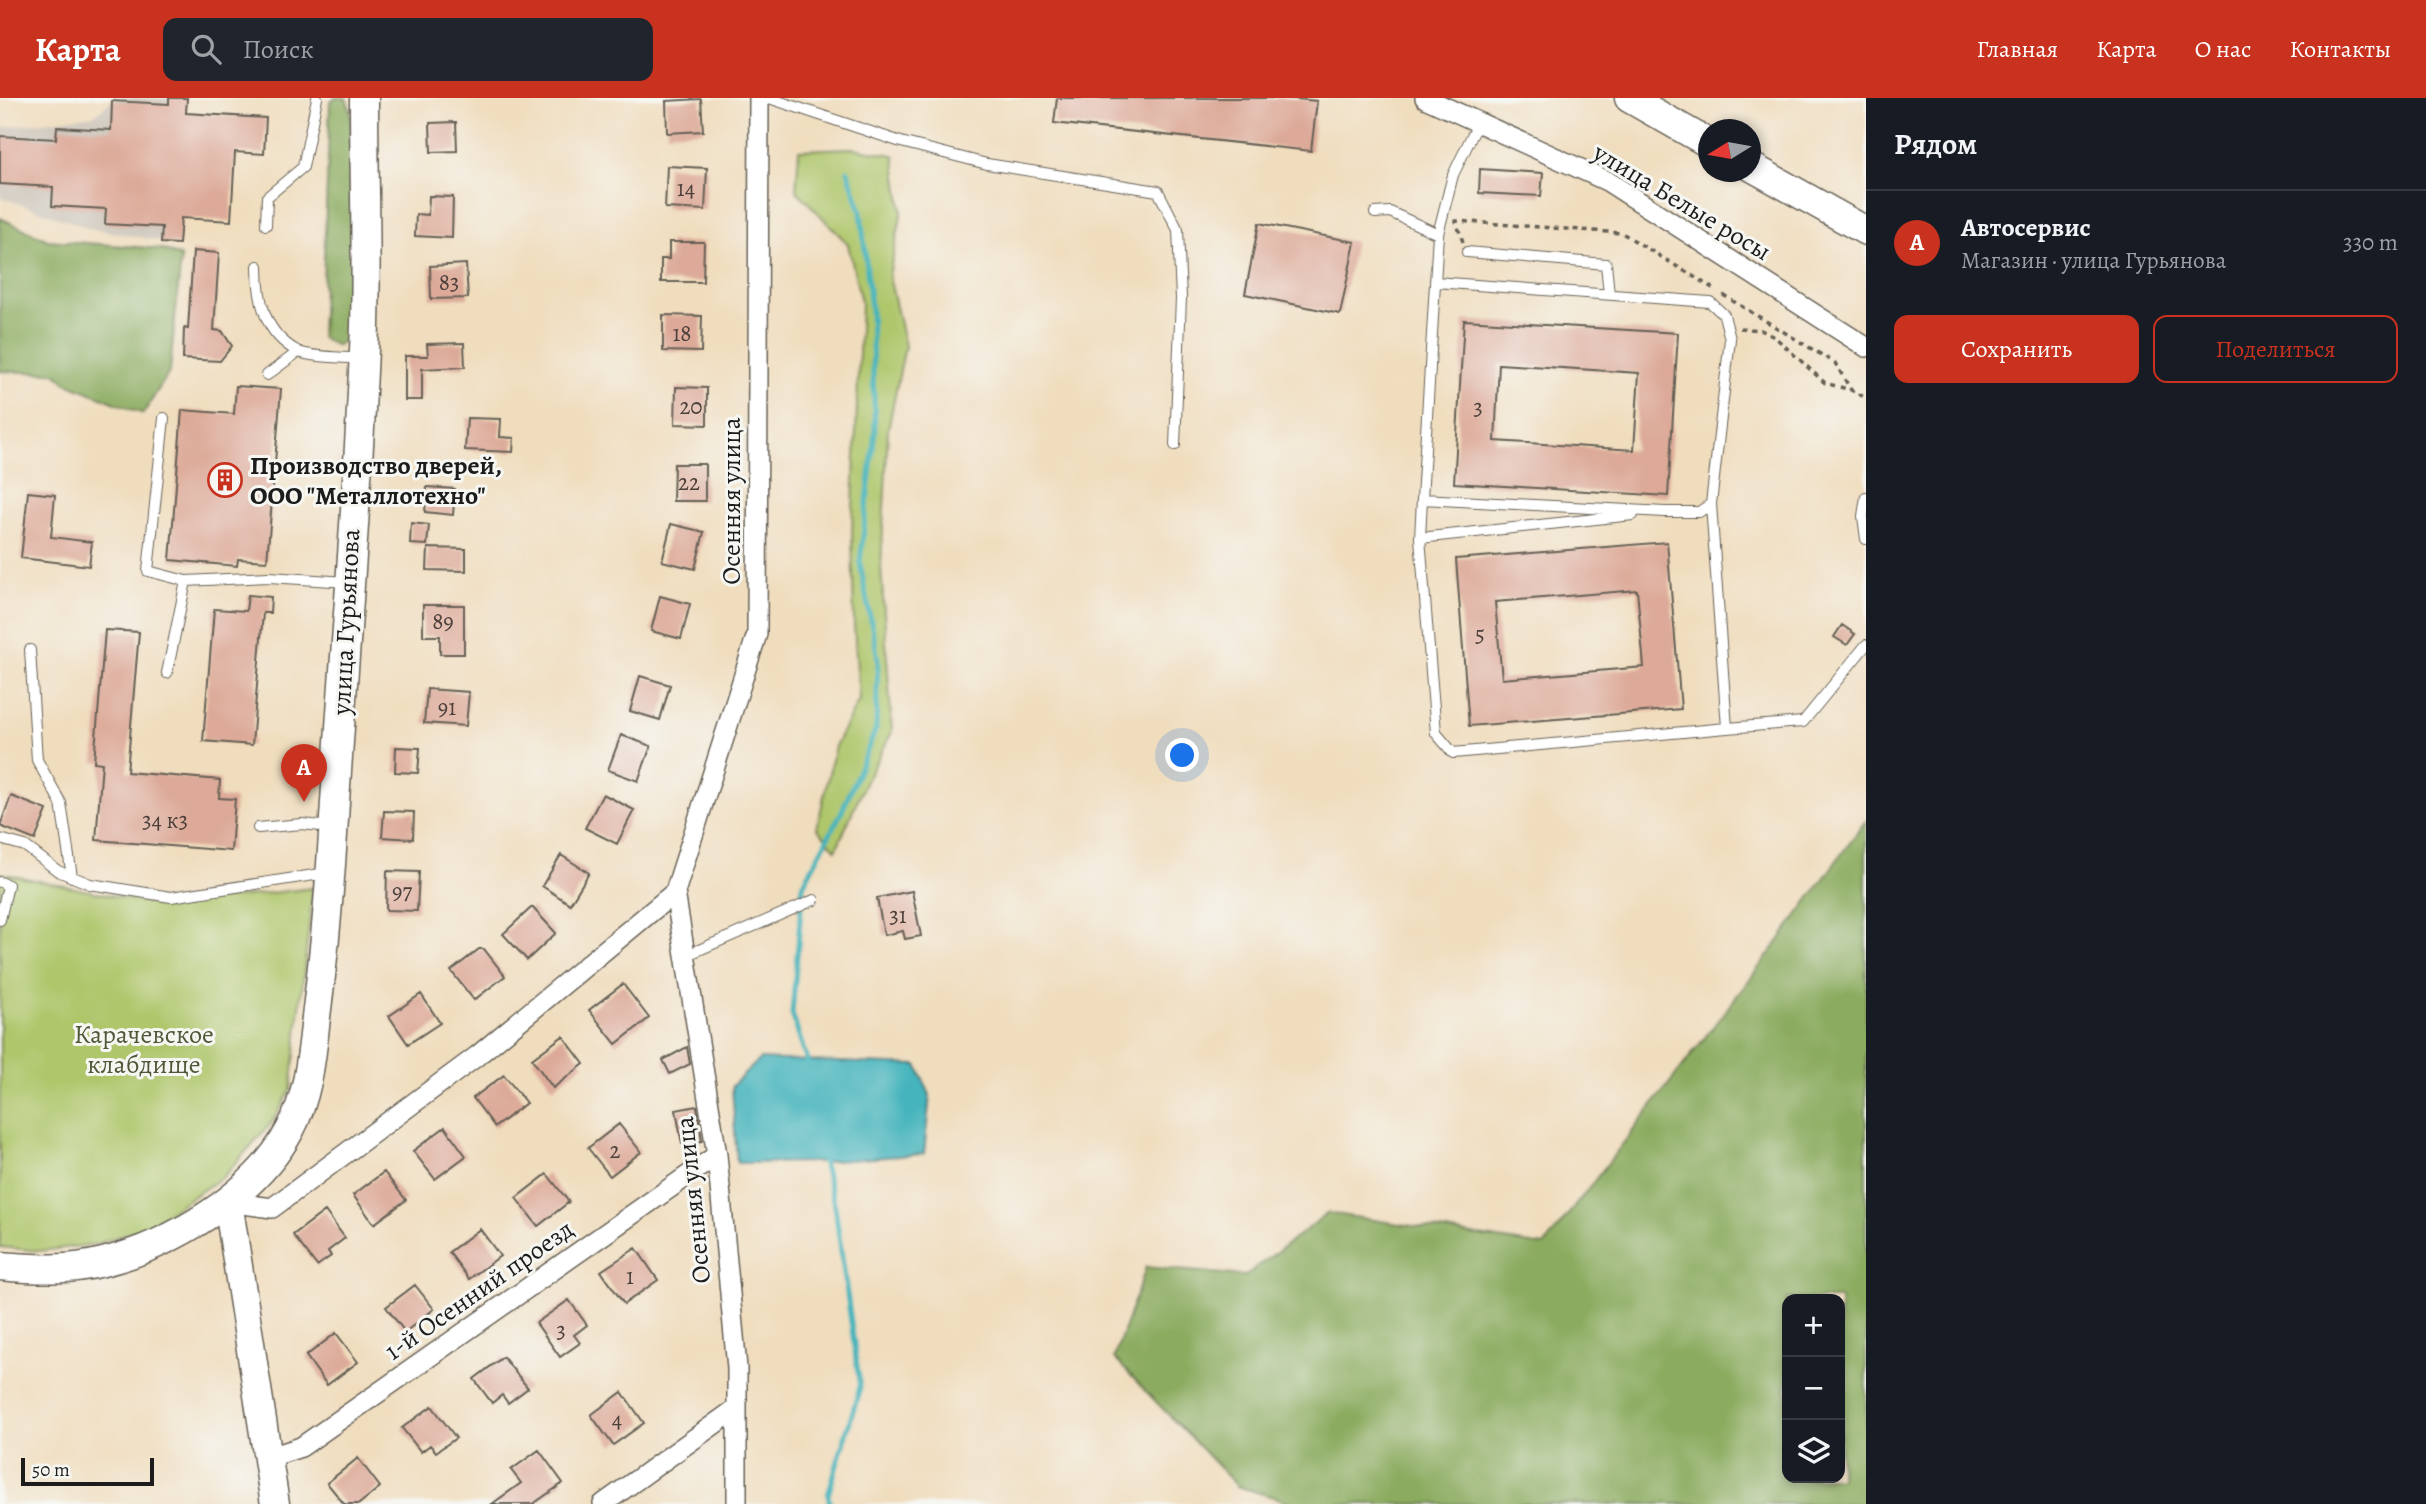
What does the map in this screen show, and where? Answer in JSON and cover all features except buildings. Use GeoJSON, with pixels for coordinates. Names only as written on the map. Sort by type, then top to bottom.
{"type":"FeatureCollection","features":[{"type":"Feature","properties":{"kind":"street","name":"улица Гурьянова"},"geometry":{"type":"LineString","coordinates":[[0,1266],[67,1268],[101,1263],[136,1252],[228,1202],[274,1156],[291,1129],[303,1098],[325,947],[334,828],[362,359],[364,98]]}},
{"type":"Feature","properties":{"kind":"street","name":"Осенняя улица"},"geometry":{"type":"LineString","coordinates":[[737,1504],[737,1368],[716,1155],[675,892],[757,634],[759,98]]}},
{"type":"Feature","properties":{"kind":"street","name":"улица Белые росы"},"geometry":{"type":"LineString","coordinates":[[1425,98],[1607,181],[1866,347]]}},
{"type":"Feature","properties":{"kind":"street"},"geometry":{"type":"LineString","coordinates":[[1629,98],[1698,137]]}},
{"type":"Feature","properties":{"kind":"street"},"geometry":{"type":"LineString","coordinates":[[1761,172],[1866,231]]}},
{"type":"Feature","properties":{"kind":"street"},"geometry":{"type":"LineString","coordinates":[[275,1504],[228,1202],[272,1208],[477,1056],[675,892]]}},
{"type":"Feature","properties":{"kind":"street","name":"1-й Осенний проезд"},"geometry":{"type":"LineString","coordinates":[[267,1458],[301,1447],[716,1155]]}},
{"type":"Feature","properties":{"kind":"street"},"geometry":{"type":"LineString","coordinates":[[603,1504],[737,1408]]}},
{"type":"Feature","properties":{"kind":"lane"},"geometry":{"type":"LineString","coordinates":[[265,225],[267,197],[303,167],[317,98]]}},
{"type":"Feature","properties":{"kind":"lane"},"geometry":{"type":"LineString","coordinates":[[769,98],[901,142],[987,164],[1157,191],[1178,230],[1181,298],[1175,445]]}},
{"type":"Feature","properties":{"kind":"lane"},"geometry":{"type":"LineString","coordinates":[[1478,123],[1453,175],[1438,234],[1420,538],[1436,733],[1453,753],[1803,722],[1866,645]]}},
{"type":"Feature","properties":{"kind":"lane"},"geometry":{"type":"LineString","coordinates":[[1375,213],[1390,212],[1438,234]]}},
{"type":"Feature","properties":{"kind":"lane"},"geometry":{"type":"LineString","coordinates":[[1467,252],[1606,264],[1609,294]]}},
{"type":"Feature","properties":{"kind":"lane"},"geometry":{"type":"LineString","coordinates":[[258,266],[258,291],[269,328],[298,352],[362,359]]}},
{"type":"Feature","properties":{"kind":"lane"},"geometry":{"type":"LineString","coordinates":[[1435,282],[1710,302],[1724,315],[1730,339],[1711,504],[1727,728]]}},
{"type":"Feature","properties":{"kind":"lane"},"geometry":{"type":"LineString","coordinates":[[267,375],[298,352]]}},
{"type":"Feature","properties":{"kind":"lane"},"geometry":{"type":"LineString","coordinates":[[164,418],[148,571],[186,581],[269,577],[349,582]]}},
{"type":"Feature","properties":{"kind":"lane"},"geometry":{"type":"LineString","coordinates":[[1866,497],[1863,516],[1866,539]]}},
{"type":"Feature","properties":{"kind":"lane"},"geometry":{"type":"LineString","coordinates":[[1422,499],[1665,512],[1699,512],[1711,504]]}},
{"type":"Feature","properties":{"kind":"lane"},"geometry":{"type":"LineString","coordinates":[[1420,538],[1665,512]]}},
{"type":"Feature","properties":{"kind":"lane"},"geometry":{"type":"LineString","coordinates":[[167,673],[186,581]]}},
{"type":"Feature","properties":{"kind":"lane"},"geometry":{"type":"LineString","coordinates":[[30,650],[37,760],[61,803],[72,877]]}},
{"type":"Feature","properties":{"kind":"lane"},"geometry":{"type":"LineString","coordinates":[[258,828],[302,824],[334,828]]}},
{"type":"Feature","properties":{"kind":"lane"},"geometry":{"type":"LineString","coordinates":[[0,839],[25,846],[72,877],[90,884],[171,897],[331,872]]}},
{"type":"Feature","properties":{"kind":"lane"},"geometry":{"type":"LineString","coordinates":[[0,882],[8,885],[0,920]]}},
{"type":"Feature","properties":{"kind":"lane"},"geometry":{"type":"LineString","coordinates":[[685,956],[814,900]]}},
{"type":"Feature","properties":{"kind":"path"},"geometry":{"type":"LineString","coordinates":[[1467,252],[1456,221],[1622,233],[1835,362],[1851,390]]}},
{"type":"Feature","properties":{"kind":"path"},"geometry":{"type":"LineString","coordinates":[[1727,327],[1761,330],[1776,338],[1825,383],[1851,390],[1866,398]]}},
{"type":"Feature","properties":{"kind":"shaded area"},"geometry":{"type":"Polygon","coordinates":[[[187,98],[179,244],[88,228],[0,197],[0,128],[95,115],[112,100],[187,98]]]}},
{"type":"Feature","properties":{"kind":"green space"},"geometry":{"type":"Polygon","coordinates":[[[346,98],[351,112],[355,333],[337,346],[321,337],[330,101],[346,98]]]}},
{"type":"Feature","properties":{"kind":"green space"},"geometry":{"type":"Polygon","coordinates":[[[852,148],[894,155],[902,211],[889,276],[905,346],[888,430],[881,567],[892,732],[865,783],[836,850],[817,828],[835,746],[859,700],[852,533],[861,302],[848,244],[796,190],[799,150],[852,148]]]}},
{"type":"Feature","properties":{"kind":"green space"},"geometry":{"type":"Polygon","coordinates":[[[0,218],[48,240],[162,249],[181,257],[170,371],[143,414],[66,383],[55,373],[0,371],[0,218]]]}},
{"type":"Feature","properties":{"kind":"green space"},"geometry":{"type":"Polygon","coordinates":[[[1866,820],[1866,1504],[1296,1504],[1237,1486],[1114,1358],[1146,1267],[1245,1276],[1328,1213],[1544,1246],[1770,953],[1866,820]]]}},
{"type":"Feature","properties":{"kind":"green space","name":"Карачевское клабдище"},"geometry":{"type":"Polygon","coordinates":[[[0,873],[163,906],[313,888],[291,1090],[273,1121],[224,1176],[146,1227],[97,1244],[40,1251],[0,1247],[0,873]]]}},
{"type":"Feature","properties":{"kind":"water"},"geometry":{"type":"Polygon","coordinates":[[[760,1059],[917,1065],[930,1095],[924,1154],[823,1162],[737,1163],[732,1086],[760,1059]]]}},
{"type":"Feature","properties":{"kind":"waterway"},"geometry":{"type":"LineString","coordinates":[[809,1067],[792,1014],[803,885],[842,811],[876,729],[878,659],[860,563],[875,431],[871,310],[861,212],[848,171]]}},
{"type":"Feature","properties":{"kind":"waterway"},"geometry":{"type":"LineString","coordinates":[[822,1157],[835,1207],[860,1387],[828,1495],[830,1504]]}},
{"type":"Feature","properties":{"kind":"place","name":"Производство дверей, ООО \"Металлотехно\""},"geometry":{"type":"Point","coordinates":[225,480]}},
{"type":"Feature","properties":{"kind":"place","name":"Автосервис"},"geometry":{"type":"Point","coordinates":[304,802]}}]}
